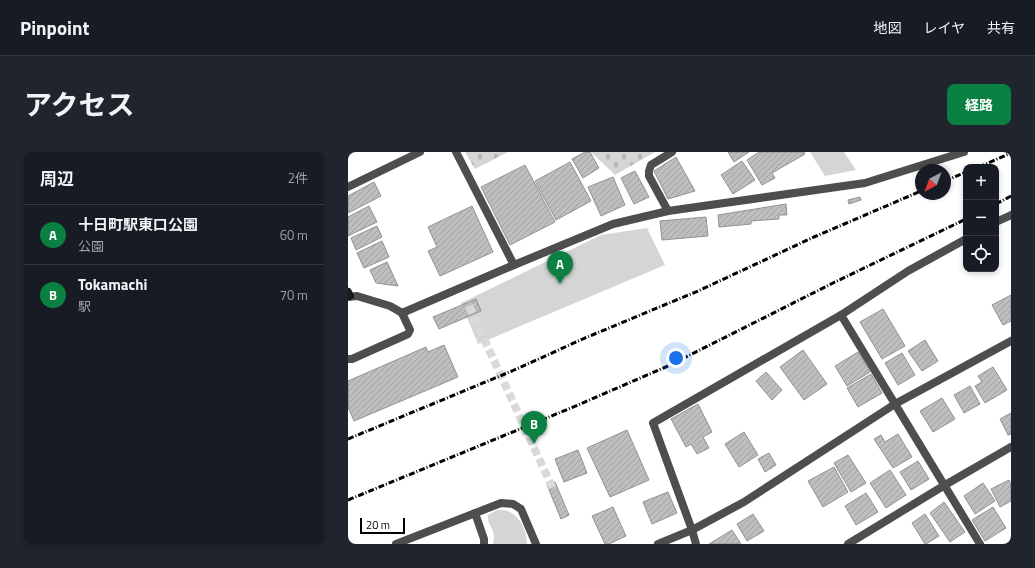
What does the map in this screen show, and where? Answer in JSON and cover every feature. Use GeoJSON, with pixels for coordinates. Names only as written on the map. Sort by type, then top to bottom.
{"type":"FeatureCollection","features":[{"type":"Feature","properties":{"kind":"street"},"geometry":{"type":"LineString","coordinates":[[348,188],[420,152]]}},
{"type":"Feature","properties":{"kind":"street"},"geometry":{"type":"LineString","coordinates":[[456,152],[514,265]]}},
{"type":"Feature","properties":{"kind":"street"},"geometry":{"type":"LineString","coordinates":[[668,211],[649,176],[649,171],[651,165],[672,152]]}},
{"type":"Feature","properties":{"kind":"street"},"geometry":{"type":"LineString","coordinates":[[402,313],[613,224],[668,211],[865,183],[964,152]]}},
{"type":"Feature","properties":{"kind":"street"},"geometry":{"type":"LineString","coordinates":[[999,221],[1011,215]]}},
{"type":"Feature","properties":{"kind":"street"},"geometry":{"type":"LineString","coordinates":[[696,544],[653,423],[841,315],[908,271],[963,241]]}},
{"type":"Feature","properties":{"kind":"street"},"geometry":{"type":"LineString","coordinates":[[348,359],[352,359],[408,334],[410,330],[402,313],[390,306],[349,295]]}},
{"type":"Feature","properties":{"kind":"street"},"geometry":{"type":"LineString","coordinates":[[841,315],[980,544]]}},
{"type":"Feature","properties":{"kind":"street"},"geometry":{"type":"LineString","coordinates":[[658,544],[692,530],[744,502],[895,404],[1011,341]]}},
{"type":"Feature","properties":{"kind":"street"},"geometry":{"type":"LineString","coordinates":[[848,544],[1011,447]]}},
{"type":"Feature","properties":{"kind":"street"},"geometry":{"type":"LineString","coordinates":[[396,544],[501,503],[513,504],[521,510],[536,544]]}},
{"type":"Feature","properties":{"kind":"street"},"geometry":{"type":"LineString","coordinates":[[475,513],[484,539],[484,544]]}},
{"type":"Feature","properties":{"kind":"street"},"geometry":{"type":"LineString","coordinates":[[532,534],[532,544]]}},
{"type":"Feature","properties":{"kind":"green space"},"geometry":{"type":"Polygon","coordinates":[[[465,152],[508,152],[475,169],[465,152]]]}},
{"type":"Feature","properties":{"kind":"green space"},"geometry":{"type":"Polygon","coordinates":[[[591,152],[655,152],[615,175],[591,152]]]}},
{"type":"Feature","properties":{"kind":"green space"},"geometry":{"type":"Polygon","coordinates":[[[810,152],[844,152],[856,170],[825,176],[810,152]]]}},
{"type":"Feature","properties":{"kind":"green space"},"geometry":{"type":"Polygon","coordinates":[[[647,228],[665,265],[478,344],[461,303],[601,235],[647,228]]]}},
{"type":"Feature","properties":{"kind":"green space"},"geometry":{"type":"Polygon","coordinates":[[[497,510],[509,511],[517,518],[525,530],[527,544],[493,544],[494,534],[488,515],[497,510]]]}},
{"type":"Feature","properties":{"kind":"building"},"geometry":{"type":"Polygon","coordinates":[[[585,152],[590,152],[599,168],[583,178],[572,159],[585,152]]]}},
{"type":"Feature","properties":{"kind":"building"},"geometry":{"type":"Polygon","coordinates":[[[728,152],[749,152],[734,162],[728,152]]]}},
{"type":"Feature","properties":{"kind":"building"},"geometry":{"type":"Polygon","coordinates":[[[759,152],[804,152],[805,154],[772,173],[775,178],[762,185],[747,160],[759,152]]]}},
{"type":"Feature","properties":{"kind":"building"},"geometry":{"type":"Polygon","coordinates":[[[676,157],[695,191],[668,199],[654,171],[676,157]]]}},
{"type":"Feature","properties":{"kind":"building"},"geometry":{"type":"Polygon","coordinates":[[[742,161],[755,180],[733,194],[721,175],[742,161]]]}},
{"type":"Feature","properties":{"kind":"building"},"geometry":{"type":"Polygon","coordinates":[[[570,162],[591,201],[556,220],[535,181],[570,162]]]}},
{"type":"Feature","properties":{"kind":"building"},"geometry":{"type":"Polygon","coordinates":[[[525,165],[555,222],[510,245],[481,187],[525,165]]]}},
{"type":"Feature","properties":{"kind":"building"},"geometry":{"type":"Polygon","coordinates":[[[635,171],[649,197],[634,204],[621,178],[635,171]]]}},
{"type":"Feature","properties":{"kind":"building"},"geometry":{"type":"Polygon","coordinates":[[[613,177],[625,205],[601,216],[588,187],[613,177]]]}},
{"type":"Feature","properties":{"kind":"building"},"geometry":{"type":"Polygon","coordinates":[[[374,182],[381,196],[348,213],[348,196],[374,182]]]}},
{"type":"Feature","properties":{"kind":"building"},"geometry":{"type":"Polygon","coordinates":[[[860,197],[861,200],[849,204],[848,200],[860,197]]]}},
{"type":"Feature","properties":{"kind":"building"},"geometry":{"type":"Polygon","coordinates":[[[786,204],[787,215],[779,215],[779,219],[751,221],[751,224],[719,227],[718,215],[786,204]]]}},
{"type":"Feature","properties":{"kind":"building"},"geometry":{"type":"Polygon","coordinates":[[[369,206],[377,222],[348,236],[348,217],[369,206]]]}},
{"type":"Feature","properties":{"kind":"building"},"geometry":{"type":"Polygon","coordinates":[[[472,206],[493,252],[440,276],[428,251],[437,247],[428,227],[472,206]]]}},
{"type":"Feature","properties":{"kind":"building"},"geometry":{"type":"Polygon","coordinates":[[[706,217],[708,236],[662,240],[660,221],[706,217]]]}},
{"type":"Feature","properties":{"kind":"building"},"geometry":{"type":"Polygon","coordinates":[[[377,226],[382,237],[356,250],[351,238],[377,226]]]}},
{"type":"Feature","properties":{"kind":"building"},"geometry":{"type":"Polygon","coordinates":[[[382,241],[389,257],[364,268],[357,253],[382,241]]]}},
{"type":"Feature","properties":{"kind":"building"},"geometry":{"type":"Polygon","coordinates":[[[387,262],[398,286],[376,283],[370,270],[387,262]]]}},
{"type":"Feature","properties":{"kind":"building"},"geometry":{"type":"Polygon","coordinates":[[[1011,295],[1011,321],[1003,325],[992,305],[1011,295]]]}},
{"type":"Feature","properties":{"kind":"building"},"geometry":{"type":"Polygon","coordinates":[[[476,299],[481,311],[439,329],[433,317],[476,299]]]}},
{"type":"Feature","properties":{"kind":"building"},"geometry":{"type":"Polygon","coordinates":[[[883,309],[905,346],[882,359],[860,322],[883,309]]]}},
{"type":"Feature","properties":{"kind":"building"},"geometry":{"type":"Polygon","coordinates":[[[925,340],[938,361],[922,371],[908,351],[925,340]]]}},
{"type":"Feature","properties":{"kind":"building"},"geometry":{"type":"Polygon","coordinates":[[[444,345],[458,377],[354,421],[348,407],[348,381],[426,347],[428,352],[444,345]]]}},
{"type":"Feature","properties":{"kind":"building"},"geometry":{"type":"Polygon","coordinates":[[[803,350],[827,384],[804,400],[780,367],[803,350]]]}},
{"type":"Feature","properties":{"kind":"building"},"geometry":{"type":"Polygon","coordinates":[[[858,352],[870,372],[847,386],[835,366],[858,352]]]}},
{"type":"Feature","properties":{"kind":"building"},"geometry":{"type":"Polygon","coordinates":[[[902,353],[915,375],[898,385],[885,363],[902,353]]]}},
{"type":"Feature","properties":{"kind":"building"},"geometry":{"type":"Polygon","coordinates":[[[993,367],[1007,390],[985,403],[975,386],[982,382],[978,376],[993,367]]]}},
{"type":"Feature","properties":{"kind":"building"},"geometry":{"type":"Polygon","coordinates":[[[766,372],[782,390],[772,400],[756,381],[766,372]]]}},
{"type":"Feature","properties":{"kind":"building"},"geometry":{"type":"Polygon","coordinates":[[[871,374],[882,393],[858,407],[847,388],[871,374]]]}},
{"type":"Feature","properties":{"kind":"building"},"geometry":{"type":"Polygon","coordinates":[[[970,386],[980,404],[964,413],[954,395],[970,386]]]}},
{"type":"Feature","properties":{"kind":"building"},"geometry":{"type":"Polygon","coordinates":[[[942,398],[955,419],[933,432],[920,411],[942,398]]]}},
{"type":"Feature","properties":{"kind":"building"},"geometry":{"type":"Polygon","coordinates":[[[698,404],[712,432],[703,437],[709,448],[697,454],[691,444],[686,447],[671,419],[698,404]]]}},
{"type":"Feature","properties":{"kind":"building"},"geometry":{"type":"Polygon","coordinates":[[[1011,413],[1011,434],[1008,435],[1000,419],[1011,413]]]}},
{"type":"Feature","properties":{"kind":"building"},"geometry":{"type":"Polygon","coordinates":[[[627,430],[649,480],[610,497],[587,448],[627,430]]]}},
{"type":"Feature","properties":{"kind":"building"},"geometry":{"type":"Polygon","coordinates":[[[744,432],[758,455],[739,467],[725,444],[744,432]]]}},
{"type":"Feature","properties":{"kind":"building"},"geometry":{"type":"Polygon","coordinates":[[[898,434],[912,457],[893,468],[874,439],[881,435],[885,442],[898,434]]]}},
{"type":"Feature","properties":{"kind":"building"},"geometry":{"type":"Polygon","coordinates":[[[578,450],[587,473],[564,482],[555,459],[578,450]]]}},
{"type":"Feature","properties":{"kind":"building"},"geometry":{"type":"Polygon","coordinates":[[[769,453],[776,465],[765,472],[758,459],[769,453]]]}},
{"type":"Feature","properties":{"kind":"building"},"geometry":{"type":"Polygon","coordinates":[[[848,455],[866,483],[851,492],[834,463],[848,455]]]}},
{"type":"Feature","properties":{"kind":"building"},"geometry":{"type":"Polygon","coordinates":[[[918,461],[929,479],[911,490],[900,472],[918,461]]]}},
{"type":"Feature","properties":{"kind":"building"},"geometry":{"type":"Polygon","coordinates":[[[834,467],[848,492],[823,507],[808,481],[834,467]]]}},
{"type":"Feature","properties":{"kind":"building"},"geometry":{"type":"Polygon","coordinates":[[[890,470],[906,495],[886,508],[870,483],[890,470]]]}},
{"type":"Feature","properties":{"kind":"building"},"geometry":{"type":"Polygon","coordinates":[[[1009,480],[1011,484],[1011,501],[1000,507],[991,489],[1009,480]]]}},
{"type":"Feature","properties":{"kind":"building"},"geometry":{"type":"Polygon","coordinates":[[[555,482],[569,515],[561,519],[547,485],[555,482]]]}},
{"type":"Feature","properties":{"kind":"building"},"geometry":{"type":"Polygon","coordinates":[[[983,483],[995,501],[975,514],[964,496],[983,483]]]}},
{"type":"Feature","properties":{"kind":"building"},"geometry":{"type":"Polygon","coordinates":[[[668,492],[677,513],[652,524],[643,502],[668,492]]]}},
{"type":"Feature","properties":{"kind":"building"},"geometry":{"type":"Polygon","coordinates":[[[866,493],[878,512],[856,525],[845,506],[866,493]]]}},
{"type":"Feature","properties":{"kind":"building"},"geometry":{"type":"Polygon","coordinates":[[[944,502],[965,532],[950,542],[930,513],[944,502]]]}},
{"type":"Feature","properties":{"kind":"building"},"geometry":{"type":"Polygon","coordinates":[[[613,507],[626,536],[609,544],[605,544],[592,516],[613,507]]]}},
{"type":"Feature","properties":{"kind":"building"},"geometry":{"type":"Polygon","coordinates":[[[993,507],[1006,528],[985,541],[972,520],[993,507]]]}},
{"type":"Feature","properties":{"kind":"building"},"geometry":{"type":"Polygon","coordinates":[[[753,514],[764,531],[747,541],[737,524],[753,514]]]}},
{"type":"Feature","properties":{"kind":"building"},"geometry":{"type":"Polygon","coordinates":[[[925,514],[939,536],[926,544],[912,523],[925,514]]]}},
{"type":"Feature","properties":{"kind":"building"},"geometry":{"type":"Polygon","coordinates":[[[732,530],[741,544],[709,544],[732,530]]]}},
{"type":"Feature","properties":{"kind":"tunnel"},"geometry":{"type":"LineString","coordinates":[[469,306],[553,489]]}},
{"type":"Feature","properties":{"kind":"railway"},"geometry":{"type":"LineString","coordinates":[[986,164],[1011,153]]}},
{"type":"Feature","properties":{"kind":"railway"},"geometry":{"type":"LineString","coordinates":[[951,178],[963,173]]}},
{"type":"Feature","properties":{"kind":"railway"},"geometry":{"type":"LineString","coordinates":[[348,439],[512,371],[585,338],[698,291],[814,237],[915,194]]}},
{"type":"Feature","properties":{"kind":"railway"},"geometry":{"type":"LineString","coordinates":[[999,202],[1011,196]]}},
{"type":"Feature","properties":{"kind":"railway"},"geometry":{"type":"LineString","coordinates":[[348,500],[578,405],[668,366],[833,283],[963,220]]}},
{"type":"Feature","properties":{"kind":"place","name":"十日町駅東口公園"},"geometry":{"type":"Point","coordinates":[560,284]}},
{"type":"Feature","properties":{"kind":"place","name":"Tokamachi"},"geometry":{"type":"Point","coordinates":[534,444]}}]}
